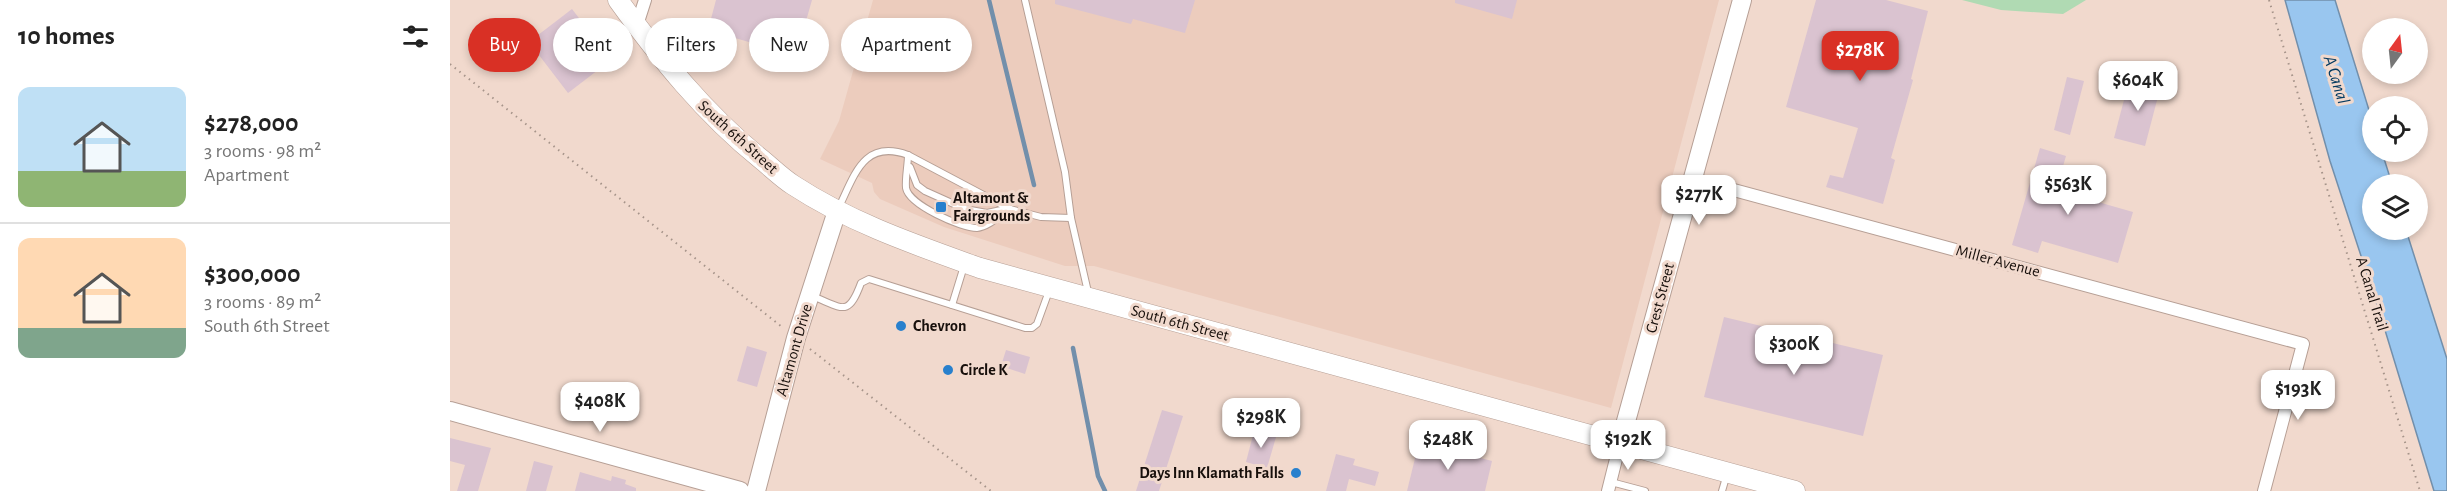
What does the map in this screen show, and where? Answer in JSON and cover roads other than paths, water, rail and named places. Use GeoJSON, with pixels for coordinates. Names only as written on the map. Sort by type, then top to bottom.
{"type":"FeatureCollection","features":[{"type":"Feature","properties":{"kind":"main road","name":"South 6th Street"},"geometry":{"type":"LineString","coordinates":[[607,0],[637,26]]}},
{"type":"Feature","properties":{"kind":"main road","name":"South 6th Street"},"geometry":{"type":"LineString","coordinates":[[618,0],[694,96],[746,147],[792,184],[837,211],[886,234],[966,263],[1050,288],[1620,443],[1724,482],[1795,491]]}},
{"type":"Feature","properties":{"kind":"street"},"geometry":{"type":"LineString","coordinates":[[637,26],[645,0]]}},
{"type":"Feature","properties":{"kind":"street","name":"Crest Street"},"geometry":{"type":"LineString","coordinates":[[1609,486],[1742,0]]}},
{"type":"Feature","properties":{"kind":"street","name":"Miller Avenue"},"geometry":{"type":"LineString","coordinates":[[1693,179],[2303,344],[2264,491]]}},
{"type":"Feature","properties":{"kind":"street","name":"Altamont Drive"},"geometry":{"type":"LineString","coordinates":[[756,491],[796,338],[837,211]]}},
{"type":"Feature","properties":{"kind":"street"},"geometry":{"type":"LineString","coordinates":[[450,411],[740,491]]}},
{"type":"Feature","properties":{"kind":"lane"},"geometry":{"type":"LineString","coordinates":[[1025,0],[1065,172],[1071,218],[1089,298]]}},
{"type":"Feature","properties":{"kind":"lane"},"geometry":{"type":"LineString","coordinates":[[837,211],[860,164],[882,150],[895,150],[909,154],[1010,209],[1041,217],[1071,218]]}},
{"type":"Feature","properties":{"kind":"lane"},"geometry":{"type":"LineString","coordinates":[[909,154],[906,188],[910,198],[918,204],[957,223],[976,228],[984,226],[1010,209]]}},
{"type":"Feature","properties":{"kind":"lane"},"geometry":{"type":"LineString","coordinates":[[909,154],[912,176],[917,185],[925,191],[976,213],[1010,209]]}},
{"type":"Feature","properties":{"kind":"lane"},"geometry":{"type":"LineString","coordinates":[[952,305],[966,263]]}},
{"type":"Feature","properties":{"kind":"lane"},"geometry":{"type":"LineString","coordinates":[[810,295],[840,307],[848,306],[854,303],[861,283],[869,279],[1025,328],[1032,328],[1037,324],[1050,288]]}},
{"type":"Feature","properties":{"kind":"lane"},"geometry":{"type":"LineString","coordinates":[[1609,486],[1645,491]]}},
{"type":"Feature","properties":{"kind":"water","name":"A Canal"},"geometry":{"type":"Polygon","coordinates":[[[2285,0],[2335,0],[2365,96],[2362,96],[2362,162],[2385,162],[2389,174],[2362,174],[2362,240],[2409,240],[2447,359],[2447,491],[2434,491],[2330,161],[2285,0]]]}},
{"type":"Feature","properties":{"kind":"waterway"},"geometry":{"type":"LineString","coordinates":[[989,0],[1034,185]]}},
{"type":"Feature","properties":{"kind":"waterway"},"geometry":{"type":"LineString","coordinates":[[1073,348],[1098,476],[1105,491]]}},
{"type":"Feature","properties":{"kind":"place","name":"Altamont & Fairgrounds"},"geometry":{"type":"Point","coordinates":[941,207]}},
{"type":"Feature","properties":{"kind":"place","name":"Chevron"},"geometry":{"type":"Point","coordinates":[901,326]}},
{"type":"Feature","properties":{"kind":"place","name":"Circle K"},"geometry":{"type":"Point","coordinates":[948,370]}},
{"type":"Feature","properties":{"kind":"place","name":"Days Inn Klamath Falls"},"geometry":{"type":"Point","coordinates":[1296,473]}}]}
